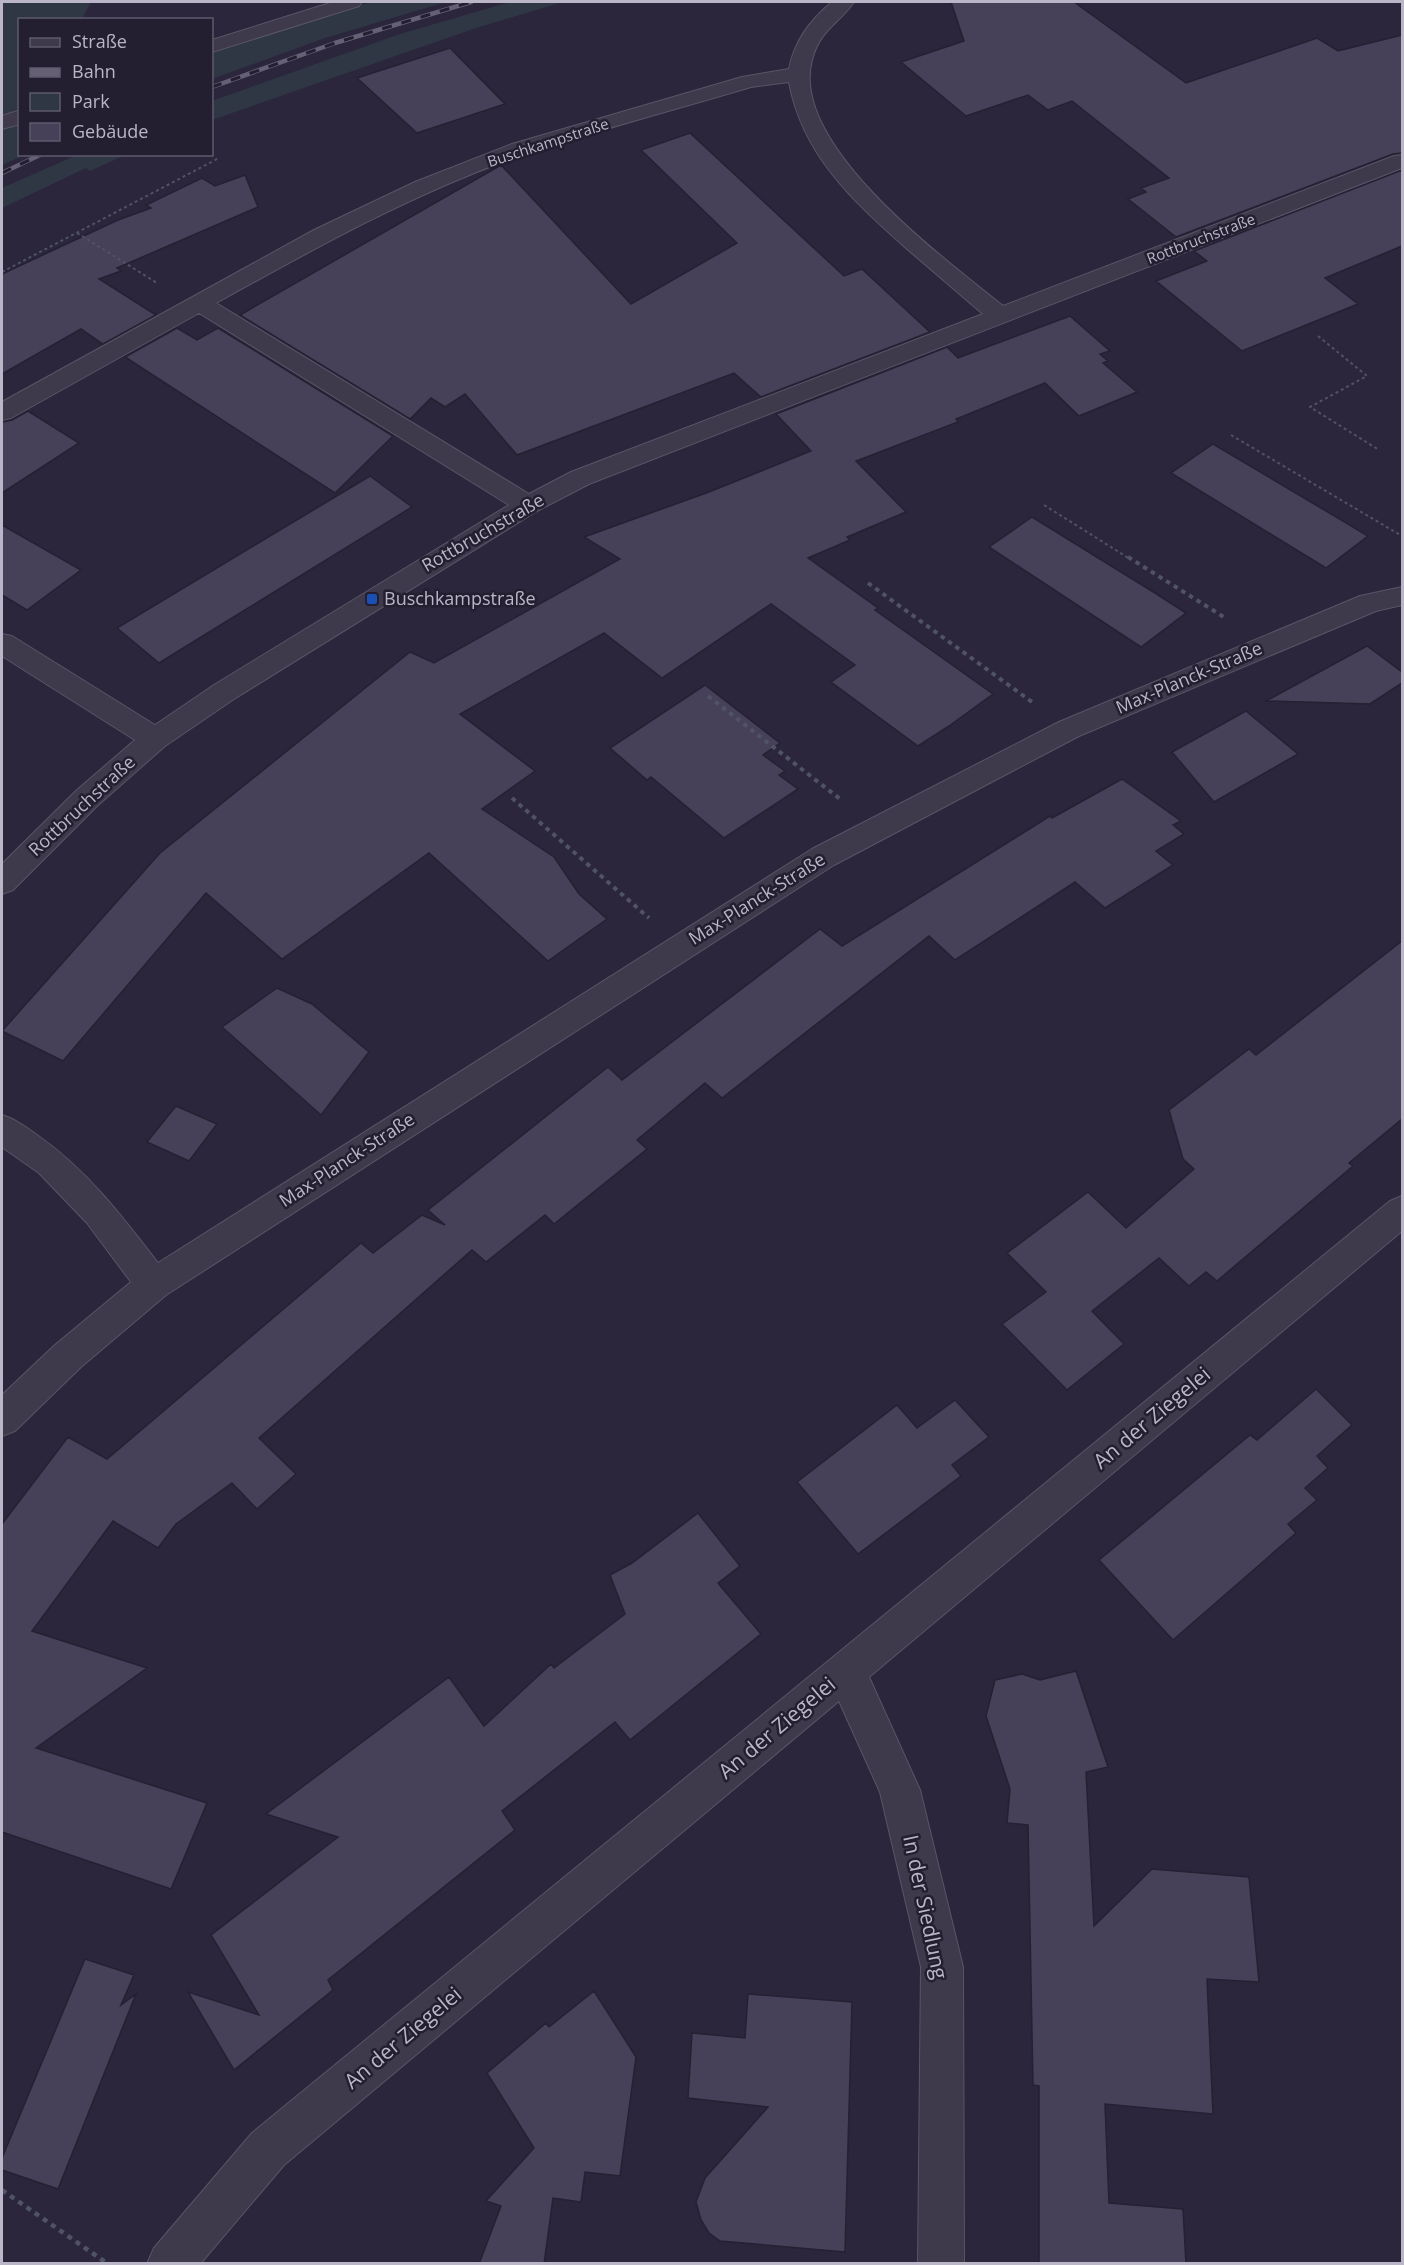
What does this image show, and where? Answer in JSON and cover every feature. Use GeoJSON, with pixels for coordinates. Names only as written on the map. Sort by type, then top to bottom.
{"type":"FeatureCollection","features":[{"type":"Feature","properties":{"kind":"street"},"geometry":{"type":"LineString","coordinates":[[213,46],[352,2]]}},
{"type":"Feature","properties":{"kind":"street"},"geometry":{"type":"LineString","coordinates":[[844,2],[833,10],[814,32],[804,52],[798,74],[805,108],[817,135],[851,184],[872,206],[999,316]]}},
{"type":"Feature","properties":{"kind":"street","name":"Buschkampstraße"},"geometry":{"type":"LineString","coordinates":[[2,412],[198,302],[333,230],[423,187],[520,149],[749,81],[798,74]]}},
{"type":"Feature","properties":{"kind":"street"},"geometry":{"type":"LineString","coordinates":[[2,123],[18,117]]}},
{"type":"Feature","properties":{"kind":"street","name":"Rottbruchstraße"},"geometry":{"type":"LineString","coordinates":[[2,882],[87,798],[155,739],[224,692],[528,505],[580,478],[1402,161]]}},
{"type":"Feature","properties":{"kind":"street"},"geometry":{"type":"LineString","coordinates":[[198,302],[528,505]]}},
{"type":"Feature","properties":{"kind":"street","name":"Max-Planck-Straße"},"geometry":{"type":"LineString","coordinates":[[2,1419],[68,1356],[154,1284],[823,857],[1069,729],[1370,603],[1402,596]]}},
{"type":"Feature","properties":{"kind":"street"},"geometry":{"type":"LineString","coordinates":[[2,643],[155,739]]}},
{"type":"Feature","properties":{"kind":"street"},"geometry":{"type":"LineString","coordinates":[[2,1129],[51,1163],[99,1214],[154,1284]]}},
{"type":"Feature","properties":{"kind":"street","name":"An der Ziegelei"},"geometry":{"type":"LineString","coordinates":[[170,2264],[268,2149],[1402,1211]]}},
{"type":"Feature","properties":{"kind":"street","name":"In der Siedlung"},"geometry":{"type":"LineString","coordinates":[[846,1671],[900,1790],[942,1967],[941,2264]]}},
{"type":"Feature","properties":{"kind":"path"},"geometry":{"type":"LineString","coordinates":[[2,272],[219,158]]}},
{"type":"Feature","properties":{"kind":"path"},"geometry":{"type":"LineString","coordinates":[[76,233],[180,298],[198,302]]}},
{"type":"Feature","properties":{"kind":"path"},"geometry":{"type":"LineString","coordinates":[[1318,336],[1368,376],[1310,407],[1379,450]]}},
{"type":"Feature","properties":{"kind":"path"},"geometry":{"type":"LineString","coordinates":[[1231,435],[1402,536]]}},
{"type":"Feature","properties":{"kind":"path"},"geometry":{"type":"LineString","coordinates":[[1044,505],[1268,645]]}},
{"type":"Feature","properties":{"kind":"path"},"geometry":{"type":"LineString","coordinates":[[868,583],[1069,729]]}},
{"type":"Feature","properties":{"kind":"path"},"geometry":{"type":"LineString","coordinates":[[708,696],[877,827]]}},
{"type":"Feature","properties":{"kind":"path"},"geometry":{"type":"LineString","coordinates":[[512,798],[682,946]]}},
{"type":"Feature","properties":{"kind":"path"},"geometry":{"type":"LineString","coordinates":[[2,2190],[108,2264]]}},
{"type":"Feature","properties":{"kind":"green space"},"geometry":{"type":"Polygon","coordinates":[[[2,2],[91,2],[83,18],[18,18],[18,108],[2,116],[2,2]]]}},
{"type":"Feature","properties":{"kind":"green space"},"geometry":{"type":"Polygon","coordinates":[[[372,2],[446,2],[325,38],[213,79],[213,50],[312,17],[372,2]]]}},
{"type":"Feature","properties":{"kind":"green space"},"geometry":{"type":"Polygon","coordinates":[[[510,2],[563,2],[476,28],[213,120],[213,101],[400,34],[510,2]]]}},
{"type":"Feature","properties":{"kind":"green space"},"geometry":{"type":"Polygon","coordinates":[[[18,122],[18,156],[23,156],[2,165],[2,129],[18,122]]]}},
{"type":"Feature","properties":{"kind":"green space"},"geometry":{"type":"Polygon","coordinates":[[[75,156],[123,156],[90,171],[86,168],[2,208],[2,188],[75,156]]]}},
{"type":"Feature","properties":{"kind":"building"},"geometry":{"type":"Polygon","coordinates":[[[951,2],[1074,2],[1186,83],[1317,38],[1338,51],[1402,35],[1402,153],[1393,154],[1176,237],[1128,199],[1146,192],[1141,188],[1169,178],[1072,101],[1048,110],[1028,95],[966,116],[901,62],[964,41],[951,2]]]}},
{"type":"Feature","properties":{"kind":"building"},"geometry":{"type":"Polygon","coordinates":[[[450,48],[505,104],[417,133],[357,78],[450,48]]]}},
{"type":"Feature","properties":{"kind":"building"},"geometry":{"type":"Polygon","coordinates":[[[690,133],[844,276],[862,269],[930,332],[761,397],[734,373],[517,455],[465,394],[445,407],[431,398],[410,419],[240,315],[501,165],[631,304],[737,243],[641,150],[690,133]]]}},
{"type":"Feature","properties":{"kind":"building"},"geometry":{"type":"Polygon","coordinates":[[[1402,170],[1402,246],[1325,278],[1358,304],[1242,351],[1156,281],[1207,261],[1194,251],[1402,170]]]}},
{"type":"Feature","properties":{"kind":"building"},"geometry":{"type":"Polygon","coordinates":[[[245,175],[258,207],[117,268],[121,271],[99,279],[156,315],[103,344],[81,329],[2,374],[2,274],[118,220],[151,208],[146,205],[202,178],[215,186],[245,175]]]}},
{"type":"Feature","properties":{"kind":"building"},"geometry":{"type":"Polygon","coordinates":[[[1070,316],[1110,351],[1100,354],[1108,361],[1103,363],[1137,392],[1079,416],[1045,383],[956,419],[958,422],[856,461],[906,512],[847,537],[850,540],[808,558],[878,608],[875,610],[993,694],[949,726],[918,746],[831,682],[855,665],[771,604],[662,678],[604,633],[460,714],[535,771],[482,809],[554,857],[579,894],[607,919],[548,961],[429,853],[282,959],[206,893],[63,1061],[2,1031],[160,853],[410,652],[434,663],[620,559],[584,537],[709,492],[811,451],[776,414],[947,347],[958,358],[1070,316]]]}},
{"type":"Feature","properties":{"kind":"building"},"geometry":{"type":"Polygon","coordinates":[[[177,328],[197,340],[218,328],[393,436],[335,493],[125,357],[177,328]]]}},
{"type":"Feature","properties":{"kind":"building"},"geometry":{"type":"Polygon","coordinates":[[[28,411],[79,443],[2,493],[2,422],[12,420],[28,411]]]}},
{"type":"Feature","properties":{"kind":"building"},"geometry":{"type":"Polygon","coordinates":[[[1213,444],[1368,536],[1326,568],[1171,473],[1213,444]]]}},
{"type":"Feature","properties":{"kind":"building"},"geometry":{"type":"Polygon","coordinates":[[[370,476],[412,507],[159,663],[117,628],[370,476]]]}},
{"type":"Feature","properties":{"kind":"building"},"geometry":{"type":"Polygon","coordinates":[[[1032,517],[1186,613],[1141,647],[989,547],[1032,517]]]}},
{"type":"Feature","properties":{"kind":"building"},"geometry":{"type":"Polygon","coordinates":[[[2,525],[81,570],[27,610],[2,595],[2,525]]]}},
{"type":"Feature","properties":{"kind":"building"},"geometry":{"type":"Polygon","coordinates":[[[1367,646],[1402,672],[1402,683],[1370,704],[1266,701],[1367,646]]]}},
{"type":"Feature","properties":{"kind":"building"},"geometry":{"type":"Polygon","coordinates":[[[705,685],[780,743],[763,755],[785,771],[779,775],[798,789],[724,838],[651,777],[647,780],[610,748],[705,685]]]}},
{"type":"Feature","properties":{"kind":"building"},"geometry":{"type":"Polygon","coordinates":[[[1246,711],[1298,754],[1214,802],[1172,752],[1246,711]]]}},
{"type":"Feature","properties":{"kind":"building"},"geometry":{"type":"Polygon","coordinates":[[[1122,779],[1181,821],[1173,825],[1184,834],[1156,851],[1173,865],[1105,908],[1075,882],[955,960],[929,936],[722,1098],[705,1083],[637,1140],[647,1149],[554,1224],[545,1215],[486,1262],[472,1250],[259,1438],[296,1474],[257,1509],[232,1483],[176,1524],[158,1548],[113,1521],[32,1631],[147,1668],[36,1748],[207,1803],[171,1889],[2,1832],[2,1524],[68,1437],[107,1459],[361,1243],[373,1253],[422,1215],[445,1225],[428,1210],[608,1067],[622,1080],[820,929],[842,946],[1050,816],[1052,818],[1122,779]]]}},
{"type":"Feature","properties":{"kind":"building"},"geometry":{"type":"Polygon","coordinates":[[[1402,941],[1402,1119],[1349,1163],[1353,1166],[1217,1281],[1206,1272],[1189,1286],[1159,1258],[1092,1311],[1124,1344],[1067,1390],[1002,1324],[1046,1292],[1007,1253],[1088,1192],[1126,1228],[1194,1169],[1183,1159],[1169,1110],[1249,1049],[1256,1055],[1402,941]]]}},
{"type":"Feature","properties":{"kind":"building"},"geometry":{"type":"Polygon","coordinates":[[[277,988],[312,1004],[369,1052],[321,1115],[222,1027],[277,988]]]}},
{"type":"Feature","properties":{"kind":"building"},"geometry":{"type":"Polygon","coordinates":[[[176,1106],[217,1124],[189,1161],[147,1142],[176,1106]]]}},
{"type":"Feature","properties":{"kind":"building"},"geometry":{"type":"Polygon","coordinates":[[[1316,1389],[1352,1425],[1317,1456],[1328,1468],[1305,1488],[1317,1500],[1288,1524],[1296,1533],[1173,1640],[1099,1560],[1250,1435],[1257,1440],[1316,1389]]]}},
{"type":"Feature","properties":{"kind":"building"},"geometry":{"type":"Polygon","coordinates":[[[955,1400],[989,1437],[952,1465],[961,1476],[858,1554],[797,1482],[897,1405],[917,1428],[955,1400]]]}},
{"type":"Feature","properties":{"kind":"building"},"geometry":{"type":"Polygon","coordinates":[[[698,1513],[740,1566],[718,1583],[761,1634],[630,1740],[615,1722],[502,1811],[515,1830],[328,1980],[333,1990],[234,2070],[188,1992],[259,2015],[211,1935],[338,1837],[266,1814],[449,1677],[484,1726],[551,1664],[554,1668],[625,1614],[610,1575],[632,1563],[698,1513]]]}},
{"type":"Feature","properties":{"kind":"building"},"geometry":{"type":"Polygon","coordinates":[[[1076,1671],[1108,1767],[1086,1772],[1094,1926],[1152,1869],[1249,1877],[1259,1982],[1207,1979],[1213,2114],[1105,2104],[1109,2203],[1183,2209],[1186,2264],[1039,2264],[1039,2086],[1033,2085],[1028,1825],[1007,1823],[1010,1789],[986,1716],[995,1680],[1022,1674],[1040,1680],[1076,1671]]]}},
{"type":"Feature","properties":{"kind":"building"},"geometry":{"type":"Polygon","coordinates":[[[85,1959],[134,1975],[121,2005],[136,1994],[58,2189],[2,2170],[2,2158],[85,1959]]]}},
{"type":"Feature","properties":{"kind":"building"},"geometry":{"type":"Polygon","coordinates":[[[594,1991],[636,2057],[620,2176],[585,2172],[581,2202],[553,2198],[544,2264],[479,2264],[501,2206],[486,2201],[534,2148],[487,2073],[546,2023],[549,2027],[594,1991]]]}},
{"type":"Feature","properties":{"kind":"building"},"geometry":{"type":"Polygon","coordinates":[[[748,1994],[852,2002],[845,2252],[720,2241],[709,2233],[701,2220],[696,2202],[705,2178],[768,2107],[688,2098],[692,2033],[745,2038],[748,1994]]]}},
{"type":"Feature","properties":{"kind":"railway"},"geometry":{"type":"LineString","coordinates":[[213,87],[335,43],[471,2]]}},
{"type":"Feature","properties":{"kind":"railway"},"geometry":{"type":"LineString","coordinates":[[2,173],[38,156]]}},
{"type":"Feature","properties":{"kind":"place","name":"Buschkampstraße"},"geometry":{"type":"Point","coordinates":[372,599]}}]}
